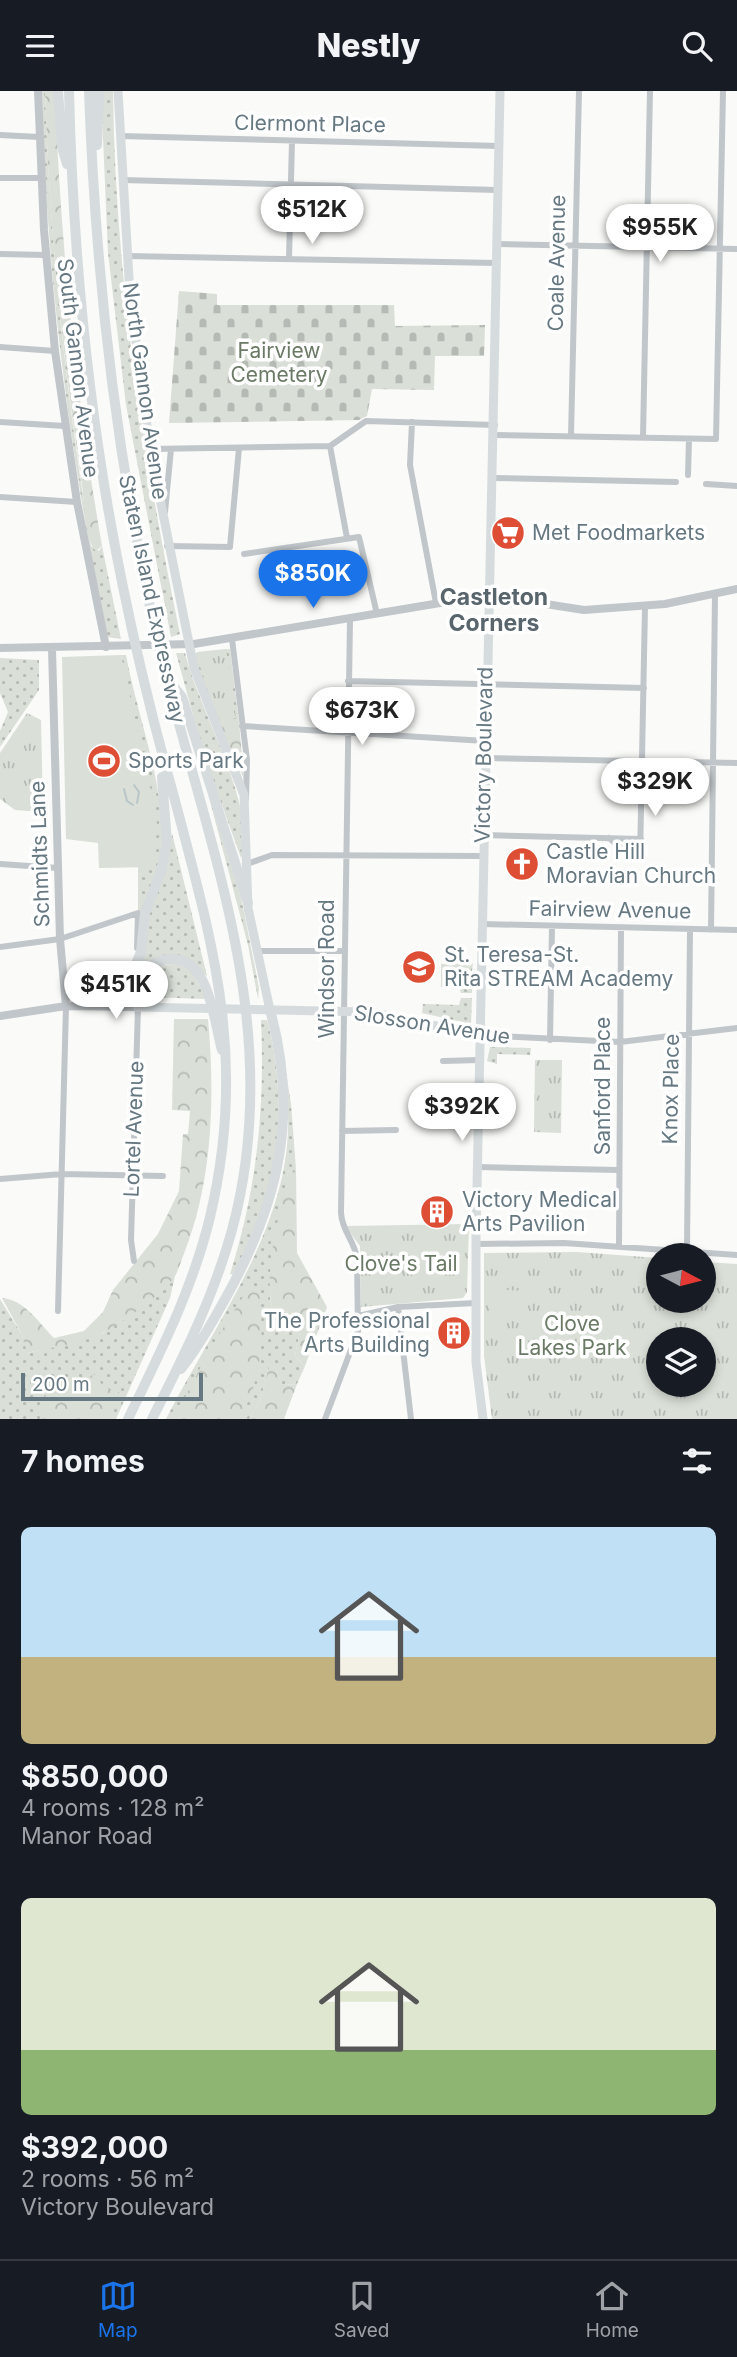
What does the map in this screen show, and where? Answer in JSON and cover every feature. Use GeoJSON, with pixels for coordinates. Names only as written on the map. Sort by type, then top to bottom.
{"type":"FeatureCollection","features":[{"type":"Feature","properties":{"kind":"highway"},"geometry":{"type":"LineString","coordinates":[[58,91],[62,147],[71,177]]}},
{"type":"Feature","properties":{"kind":"highway","name":"Staten Island Expressway"},"geometry":{"type":"LineString","coordinates":[[69,91],[76,264],[92,405],[139,662],[207,921],[221,991],[220,1027]]}},
{"type":"Feature","properties":{"kind":"highway","name":"Staten Island Expressway"},"geometry":{"type":"LineString","coordinates":[[89,91],[102,292],[118,422],[155,628],[235,936],[250,1028],[251,1111],[237,1209],[211,1293],[152,1419]]}},
{"type":"Feature","properties":{"kind":"highway"},"geometry":{"type":"LineString","coordinates":[[95,193],[99,91]]}},
{"type":"Feature","properties":{"kind":"highway"},"geometry":{"type":"LineString","coordinates":[[167,678],[182,697],[247,903]]}},
{"type":"Feature","properties":{"kind":"highway"},"geometry":{"type":"LineString","coordinates":[[136,964],[141,952],[145,913],[161,871],[167,843],[167,813],[156,729]]}},
{"type":"Feature","properties":{"kind":"highway"},"geometry":{"type":"LineString","coordinates":[[128,1419],[179,1311],[205,1238],[222,1151],[227,1064],[220,1027],[207,991],[191,965],[178,959],[164,959],[154,964],[144,974],[138,1007]]}},
{"type":"Feature","properties":{"kind":"highway"},"geometry":{"type":"LineString","coordinates":[[171,1382],[197,1349],[250,1253],[274,1192],[282,1146],[283,1099],[279,1054],[270,1010]]}},
{"type":"Feature","properties":{"kind":"main road","name":"North Gannon Avenue"},"geometry":{"type":"LineString","coordinates":[[118,91],[127,256],[150,449],[167,546],[197,680],[234,767],[246,804],[247,903],[270,1010]]}},
{"type":"Feature","properties":{"kind":"main road","name":"Victory Boulevard"},"geometry":{"type":"LineString","coordinates":[[483,1419],[476,1362],[476,1244],[484,758],[495,430],[500,91]]}},
{"type":"Feature","properties":{"kind":"main road","name":"Lortel Avenue"},"geometry":{"type":"LineString","coordinates":[[136,964],[138,1007]]}},
{"type":"Feature","properties":{"kind":"main road","name":"Slosson Avenue"},"geometry":{"type":"LineString","coordinates":[[138,1007],[386,1014],[479,1035]]}},
{"type":"Feature","properties":{"kind":"street","name":"South Gannon Avenue"},"geometry":{"type":"LineString","coordinates":[[38,91],[41,179],[55,351],[77,502],[106,647]]}},
{"type":"Feature","properties":{"kind":"street","name":"Coale Avenue"},"geometry":{"type":"LineString","coordinates":[[571,436],[579,91]]}},
{"type":"Feature","properties":{"kind":"street"},"geometry":{"type":"LineString","coordinates":[[643,437],[650,91]]}},
{"type":"Feature","properties":{"kind":"street"},"geometry":{"type":"LineString","coordinates":[[150,449],[330,446],[366,421],[412,422],[571,436],[716,439],[723,91]]}},
{"type":"Feature","properties":{"kind":"street"},"geometry":{"type":"LineString","coordinates":[[0,135],[39,137]]}},
{"type":"Feature","properties":{"kind":"street","name":"Clermont Place"},"geometry":{"type":"LineString","coordinates":[[120,136],[499,146]]}},
{"type":"Feature","properties":{"kind":"street"},"geometry":{"type":"LineString","coordinates":[[289,259],[292,141]]}},
{"type":"Feature","properties":{"kind":"street"},"geometry":{"type":"LineString","coordinates":[[0,178],[41,179]]}},
{"type":"Feature","properties":{"kind":"street"},"geometry":{"type":"LineString","coordinates":[[122,180],[498,190]]}},
{"type":"Feature","properties":{"kind":"street"},"geometry":{"type":"LineString","coordinates":[[498,244],[737,249]]}},
{"type":"Feature","properties":{"kind":"street"},"geometry":{"type":"LineString","coordinates":[[0,254],[46,255]]}},
{"type":"Feature","properties":{"kind":"street"},"geometry":{"type":"LineString","coordinates":[[127,256],[497,263]]}},
{"type":"Feature","properties":{"kind":"street"},"geometry":{"type":"LineString","coordinates":[[0,347],[55,351]]}},
{"type":"Feature","properties":{"kind":"street"},"geometry":{"type":"LineString","coordinates":[[0,422],[65,426]]}},
{"type":"Feature","properties":{"kind":"street"},"geometry":{"type":"LineString","coordinates":[[412,422],[410,465],[436,603]]}},
{"type":"Feature","properties":{"kind":"street"},"geometry":{"type":"LineString","coordinates":[[688,475],[689,439]]}},
{"type":"Feature","properties":{"kind":"street"},"geometry":{"type":"LineString","coordinates":[[330,446],[347,538]]}},
{"type":"Feature","properties":{"kind":"street"},"geometry":{"type":"LineString","coordinates":[[167,546],[230,547],[239,448]]}},
{"type":"Feature","properties":{"kind":"street"},"geometry":{"type":"LineString","coordinates":[[164,528],[171,449]]}},
{"type":"Feature","properties":{"kind":"street"},"geometry":{"type":"LineString","coordinates":[[493,478],[676,482]]}},
{"type":"Feature","properties":{"kind":"street"},"geometry":{"type":"LineString","coordinates":[[706,484],[737,486]]}},
{"type":"Feature","properties":{"kind":"street"},"geometry":{"type":"LineString","coordinates":[[0,497],[77,502]]}},
{"type":"Feature","properties":{"kind":"street"},"geometry":{"type":"LineString","coordinates":[[244,554],[359,537],[377,614]]}},
{"type":"Feature","properties":{"kind":"street"},"geometry":{"type":"LineString","coordinates":[[0,648],[52,649],[188,644],[232,639],[488,595],[584,610],[645,607],[737,589]]}},
{"type":"Feature","properties":{"kind":"street"},"geometry":{"type":"LineString","coordinates":[[711,930],[715,595]]}},
{"type":"Feature","properties":{"kind":"street"},"geometry":{"type":"LineString","coordinates":[[609,838],[638,860],[641,839],[645,607]]}},
{"type":"Feature","properties":{"kind":"street","name":"Windsor Road"},"geometry":{"type":"LineString","coordinates":[[325,1419],[356,1339],[358,1316],[355,1247],[341,1225],[350,619]]}},
{"type":"Feature","properties":{"kind":"street"},"geometry":{"type":"LineString","coordinates":[[232,639],[247,777],[246,804]]}},
{"type":"Feature","properties":{"kind":"street","name":"Schmidts Lane"},"geometry":{"type":"LineString","coordinates":[[52,649],[60,939],[66,1006],[58,1311]]}},
{"type":"Feature","properties":{"kind":"street"},"geometry":{"type":"LineString","coordinates":[[348,681],[644,688]]}},
{"type":"Feature","properties":{"kind":"street"},"geometry":{"type":"LineString","coordinates":[[242,726],[485,741]]}},
{"type":"Feature","properties":{"kind":"street"},"geometry":{"type":"LineString","coordinates":[[484,758],[737,763]]}},
{"type":"Feature","properties":{"kind":"street"},"geometry":{"type":"LineString","coordinates":[[483,835],[641,839]]}},
{"type":"Feature","properties":{"kind":"street"},"geometry":{"type":"LineString","coordinates":[[247,864],[272,855],[483,856]]}},
{"type":"Feature","properties":{"kind":"street"},"geometry":{"type":"LineString","coordinates":[[0,864],[58,868]]}},
{"type":"Feature","properties":{"kind":"street","name":"Lortel Avenue"},"geometry":{"type":"LineString","coordinates":[[60,939],[138,913],[136,964]]}},
{"type":"Feature","properties":{"kind":"street","name":"Fairview Avenue"},"geometry":{"type":"LineString","coordinates":[[482,924],[737,930]]}},
{"type":"Feature","properties":{"kind":"street"},"geometry":{"type":"LineString","coordinates":[[550,1040],[552,926]]}},
{"type":"Feature","properties":{"kind":"street","name":"Sanford Place"},"geometry":{"type":"LineString","coordinates":[[619,1245],[621,927]]}},
{"type":"Feature","properties":{"kind":"street","name":"Knox Place"},"geometry":{"type":"LineString","coordinates":[[687,1243],[690,929]]}},
{"type":"Feature","properties":{"kind":"street"},"geometry":{"type":"LineString","coordinates":[[0,947],[60,939]]}},
{"type":"Feature","properties":{"kind":"street"},"geometry":{"type":"LineString","coordinates":[[256,951],[344,951]]}},
{"type":"Feature","properties":{"kind":"street","name":"Slosson Avenue"},"geometry":{"type":"LineString","coordinates":[[0,1016],[66,1006],[138,1007]]}},
{"type":"Feature","properties":{"kind":"street","name":"Lortel Avenue"},"geometry":{"type":"LineString","coordinates":[[134,1261],[133,1175],[138,1007]]}},
{"type":"Feature","properties":{"kind":"street","name":"Slosson Avenue"},"geometry":{"type":"LineString","coordinates":[[479,1035],[620,1042],[737,1028]]}},
{"type":"Feature","properties":{"kind":"street"},"geometry":{"type":"LineString","coordinates":[[443,1061],[479,1061]]}},
{"type":"Feature","properties":{"kind":"street"},"geometry":{"type":"LineString","coordinates":[[342,1131],[397,1130]]}},
{"type":"Feature","properties":{"kind":"street"},"geometry":{"type":"LineString","coordinates":[[477,1167],[620,1171]]}},
{"type":"Feature","properties":{"kind":"street"},"geometry":{"type":"LineString","coordinates":[[0,1179],[62,1174],[163,1175]]}},
{"type":"Feature","properties":{"kind":"street"},"geometry":{"type":"LineString","coordinates":[[476,1244],[646,1247]]}},
{"type":"Feature","properties":{"kind":"street"},"geometry":{"type":"LineString","coordinates":[[716,1253],[737,1255]]}},
{"type":"Feature","properties":{"kind":"street"},"geometry":{"type":"LineString","coordinates":[[358,1316],[398,1307],[476,1303]]}},
{"type":"Feature","properties":{"kind":"street"},"geometry":{"type":"LineString","coordinates":[[398,1307],[411,1419]]}},
{"type":"Feature","properties":{"kind":"green space"},"geometry":{"type":"Polygon","coordinates":[[[42,91],[45,91],[60,319],[82,489],[91,546],[99,551],[102,546],[121,639],[107,637],[71,434],[49,229],[42,91]]]}},
{"type":"Feature","properties":{"kind":"green space"},"geometry":{"type":"Polygon","coordinates":[[[45,91],[54,91],[55,96],[71,322],[102,546],[96,551],[90,540],[86,521],[68,387],[53,240],[45,91]]]}},
{"type":"Feature","properties":{"kind":"green space"},"geometry":{"type":"Polygon","coordinates":[[[101,91],[113,91],[125,296],[154,500],[180,634],[171,637],[126,405],[108,253],[101,91]]]}},
{"type":"Feature","properties":{"kind":"green space","name":"Fairview Cemetery"},"geometry":{"type":"Polygon","coordinates":[[[179,291],[217,294],[217,305],[394,305],[395,326],[485,325],[484,356],[435,356],[434,390],[372,389],[367,416],[359,420],[169,423],[179,291]]]}},
{"type":"Feature","properties":{"kind":"green space"},"geometry":{"type":"Polygon","coordinates":[[[226,649],[236,718],[221,722],[203,679],[197,652],[226,649]]]}},
{"type":"Feature","properties":{"kind":"green space"},"geometry":{"type":"Polygon","coordinates":[[[230,649],[239,722],[220,725],[201,680],[195,653],[230,649]]]}},
{"type":"Feature","properties":{"kind":"green space"},"geometry":{"type":"Polygon","coordinates":[[[176,653],[185,653],[234,786],[242,813],[244,838],[241,858],[204,755],[176,653]]]}},
{"type":"Feature","properties":{"kind":"green space"},"geometry":{"type":"Polygon","coordinates":[[[121,655],[126,655],[159,796],[161,820],[159,867],[138,947],[138,867],[155,867],[121,655]]]}},
{"type":"Feature","properties":{"kind":"green space","name":"Sports Park"},"geometry":{"type":"Polygon","coordinates":[[[121,655],[157,818],[155,867],[99,868],[98,843],[66,839],[62,657],[121,655]]]}},
{"type":"Feature","properties":{"kind":"green space"},"geometry":{"type":"Polygon","coordinates":[[[0,658],[39,660],[39,690],[0,747],[0,731],[8,712],[0,693],[0,658]]]}},
{"type":"Feature","properties":{"kind":"green space"},"geometry":{"type":"Polygon","coordinates":[[[27,713],[41,720],[43,812],[15,810],[0,799],[0,753],[27,713]]]}},
{"type":"Feature","properties":{"kind":"green space"},"geometry":{"type":"Polygon","coordinates":[[[230,721],[239,722],[244,779],[220,725],[230,721]]]}},
{"type":"Feature","properties":{"kind":"green space"},"geometry":{"type":"Polygon","coordinates":[[[11,777],[21,799],[9,805],[0,783],[11,777]]]}},
{"type":"Feature","properties":{"kind":"green space"},"geometry":{"type":"Polygon","coordinates":[[[207,790],[241,897],[259,988],[258,999],[248,945],[207,790]]]}},
{"type":"Feature","properties":{"kind":"green space"},"geometry":{"type":"Polygon","coordinates":[[[172,833],[207,976],[176,955],[139,978],[147,912],[170,850],[172,833]]]}},
{"type":"Feature","properties":{"kind":"green space"},"geometry":{"type":"Polygon","coordinates":[[[177,963],[192,971],[206,999],[148,997],[147,977],[159,966],[177,963]]]}},
{"type":"Feature","properties":{"kind":"green space"},"geometry":{"type":"Polygon","coordinates":[[[471,963],[468,968],[473,963],[472,971],[465,973],[472,973],[472,993],[461,993],[459,987],[441,987],[441,964],[471,963]]]}},
{"type":"Feature","properties":{"kind":"green space"},"geometry":{"type":"Polygon","coordinates":[[[461,998],[472,998],[471,1024],[422,1013],[423,1004],[459,1005],[461,998]]]}},
{"type":"Feature","properties":{"kind":"green space"},"geometry":{"type":"Polygon","coordinates":[[[174,1019],[208,1019],[211,1077],[210,1136],[206,1166],[194,1223],[178,1270],[152,1299],[104,1332],[77,1342],[27,1353],[22,1335],[2,1298],[24,1307],[54,1338],[84,1331],[103,1312],[113,1290],[158,1234],[179,1191],[183,1134],[188,1134],[190,1111],[172,1110],[174,1019]]]}},
{"type":"Feature","properties":{"kind":"green space"},"geometry":{"type":"Polygon","coordinates":[[[261,1020],[267,1020],[278,1084],[276,1154],[266,1206],[235,1275],[230,1274],[247,1211],[257,1148],[262,1085],[261,1020]]]}},
{"type":"Feature","properties":{"kind":"green space"},"geometry":{"type":"Polygon","coordinates":[[[278,1021],[291,1104],[296,1169],[288,1172],[270,1298],[273,1311],[291,1312],[302,1321],[295,1356],[305,1366],[297,1384],[282,1385],[275,1368],[270,1365],[260,1401],[249,1419],[166,1419],[244,1278],[275,1204],[284,1165],[288,1127],[287,1087],[278,1021]]]}},
{"type":"Feature","properties":{"kind":"green space"},"geometry":{"type":"Polygon","coordinates":[[[490,1047],[531,1048],[530,1055],[497,1054],[497,1064],[487,1061],[490,1047]]]}},
{"type":"Feature","properties":{"kind":"green space"},"geometry":{"type":"Polygon","coordinates":[[[535,1060],[562,1060],[561,1133],[534,1132],[535,1060]]]}},
{"type":"Feature","properties":{"kind":"green space"},"geometry":{"type":"Polygon","coordinates":[[[296,1169],[297,1253],[327,1307],[305,1366],[295,1356],[302,1321],[291,1312],[273,1311],[270,1295],[271,1260],[277,1223],[288,1172],[296,1169]]]}},
{"type":"Feature","properties":{"kind":"green space","name":"Clove's Tail"},"geometry":{"type":"Polygon","coordinates":[[[469,1224],[467,1292],[463,1298],[361,1307],[360,1246],[345,1226],[469,1224]]]}},
{"type":"Feature","properties":{"kind":"green space","name":"Clove Lakes Park"},"geometry":{"type":"Polygon","coordinates":[[[577,1252],[646,1257],[646,1313],[716,1313],[716,1263],[737,1264],[737,1419],[492,1419],[484,1356],[484,1253],[577,1252]]]}},
{"type":"Feature","properties":{"kind":"green space"},"geometry":{"type":"Polygon","coordinates":[[[175,1276],[170,1298],[116,1419],[0,1419],[0,1299],[22,1335],[28,1353],[103,1333],[141,1307],[175,1276]]]}},
{"type":"Feature","properties":{"kind":"green space"},"geometry":{"type":"Polygon","coordinates":[[[251,1284],[260,1292],[260,1357],[248,1403],[240,1419],[174,1419],[210,1349],[251,1284]]]}},
{"type":"Feature","properties":{"kind":"green space"},"geometry":{"type":"Polygon","coordinates":[[[494,1289],[523,1291],[518,1313],[513,1319],[489,1321],[490,1293],[494,1289]]]}},
{"type":"Feature","properties":{"kind":"green space"},"geometry":{"type":"Polygon","coordinates":[[[270,1364],[275,1368],[282,1385],[297,1384],[284,1419],[249,1419],[260,1401],[270,1364]]]}},
{"type":"Feature","properties":{"kind":"green space"},"geometry":{"type":"Polygon","coordinates":[[[96,1374],[103,1387],[119,1392],[110,1419],[40,1419],[43,1399],[59,1381],[77,1381],[96,1374]]]}},
{"type":"Feature","properties":{"kind":"waterway"},"geometry":{"type":"LineString","coordinates":[[134,785],[139,792],[137,803]]}},
{"type":"Feature","properties":{"kind":"waterway"},"geometry":{"type":"LineString","coordinates":[[124,789],[127,801],[133,805]]}},
{"type":"Feature","properties":{"kind":"place","name":"Met Foodmarkets"},"geometry":{"type":"Point","coordinates":[508,533]}},
{"type":"Feature","properties":{"kind":"place","name":"Sports Park"},"geometry":{"type":"Point","coordinates":[104,761]}},
{"type":"Feature","properties":{"kind":"place","name":"Castle Hill Moravian Church"},"geometry":{"type":"Point","coordinates":[522,864]}},
{"type":"Feature","properties":{"kind":"place","name":"St. Teresa-St. Rita STREAM Academy"},"geometry":{"type":"Point","coordinates":[419,967]}},
{"type":"Feature","properties":{"kind":"place","name":"Victory Medical Arts Pavilion"},"geometry":{"type":"Point","coordinates":[437,1212]}},
{"type":"Feature","properties":{"kind":"place","name":"The Professional Arts Building"},"geometry":{"type":"Point","coordinates":[454,1333]}},
{"type":"Feature","properties":{"kind":"district","name":"Castleton Corners"},"geometry":{"type":"Point","coordinates":[494,610]}}]}
